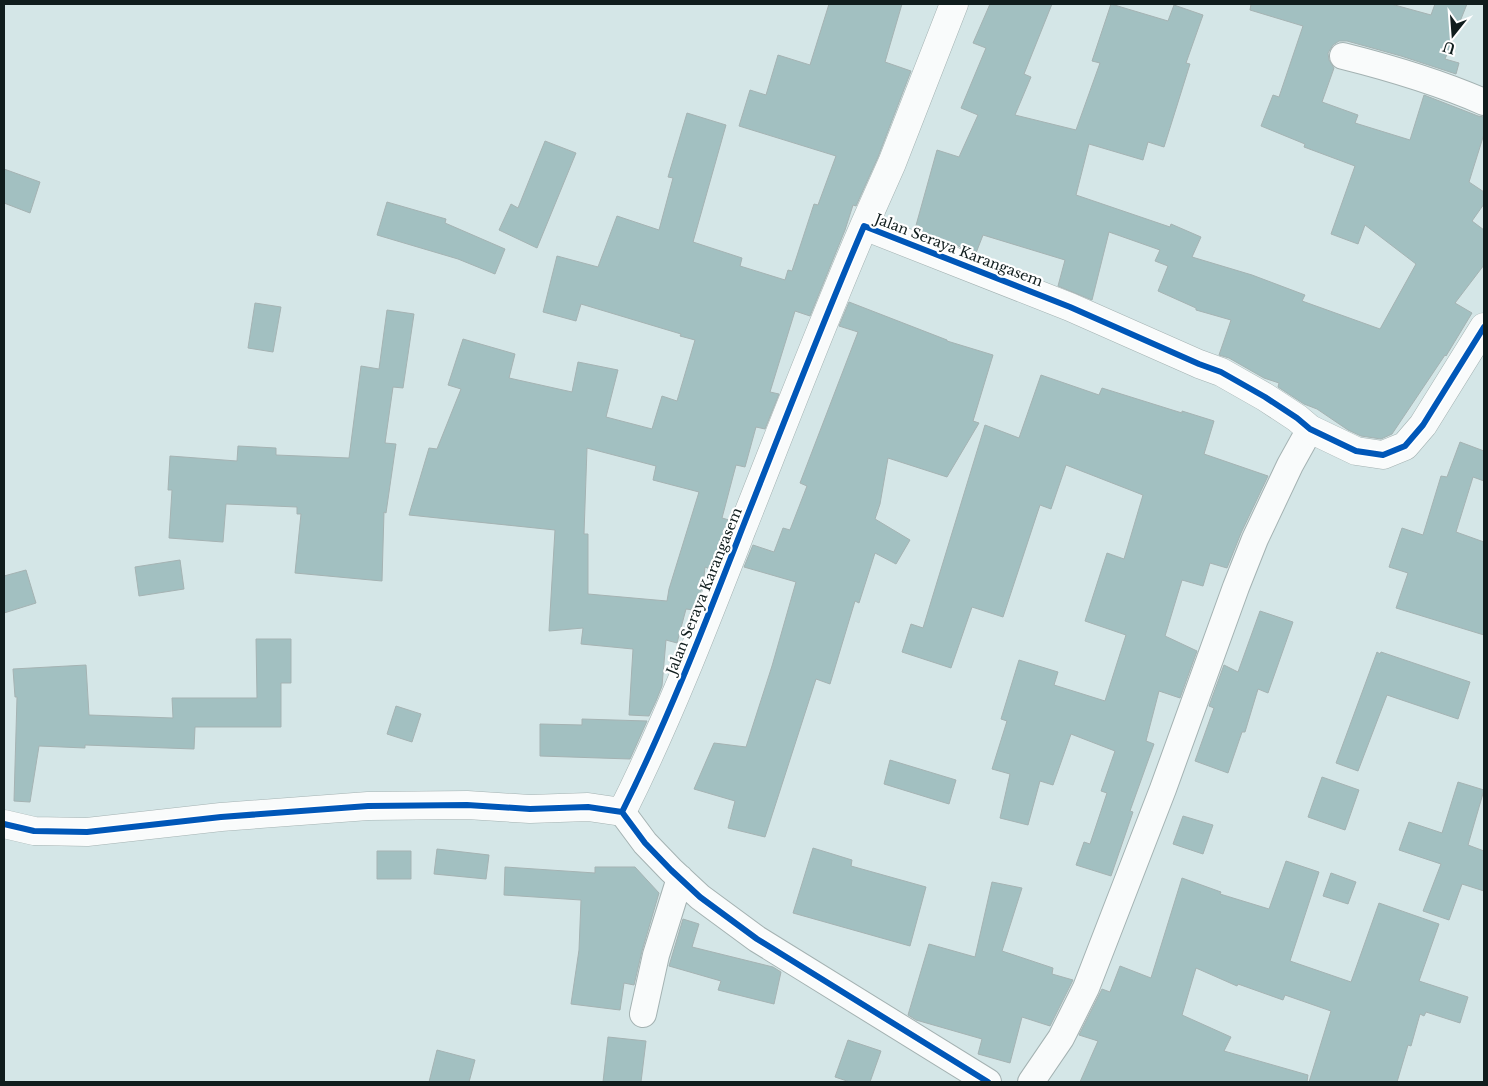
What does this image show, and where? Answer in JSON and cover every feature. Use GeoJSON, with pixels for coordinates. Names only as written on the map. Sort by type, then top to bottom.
{"type":"FeatureCollection","features":[{"type":"Feature","properties":{"kind":"street"},"geometry":{"type":"LineString","coordinates":[[864,226],[892,163],[954,4]]}},
{"type":"Feature","properties":{"kind":"street"},"geometry":{"type":"LineString","coordinates":[[1343,56],[1452,88],[1484,102]]}},
{"type":"Feature","properties":{"kind":"street","name":"Jalan Seraya Karangasem"},"geometry":{"type":"LineString","coordinates":[[622,812],[645,766],[706,624],[792,402],[864,226],[1070,307],[1221,372],[1265,398],[1310,429],[1356,451],[1384,455],[1404,446],[1424,425],[1484,327]]}},
{"type":"Feature","properties":{"kind":"street"},"geometry":{"type":"LineString","coordinates":[[1031,1082],[1061,1038],[1086,988],[1252,547],[1290,465],[1310,429]]}},
{"type":"Feature","properties":{"kind":"street"},"geometry":{"type":"LineString","coordinates":[[4,824],[34,831],[87,832],[220,817],[368,806],[467,805],[530,809],[588,807],[622,812],[645,843],[700,898],[756,939],[988,1082]]}},
{"type":"Feature","properties":{"kind":"street"},"geometry":{"type":"LineString","coordinates":[[642,1014],[656,955],[680,878]]}},
{"type":"Feature","properties":{"kind":"building"},"geometry":{"type":"Polygon","coordinates":[[[829,4],[902,4],[885,62],[911,71],[878,157],[856,206],[853,205],[845,230],[810,316],[795,311],[770,392],[779,394],[765,429],[756,427],[745,467],[736,465],[722,518],[729,520],[710,569],[705,567],[703,586],[694,610],[686,609],[677,643],[666,640],[662,686],[656,701],[649,716],[629,715],[633,649],[581,644],[583,628],[549,631],[555,530],[409,515],[429,448],[437,449],[461,389],[448,385],[463,339],[515,354],[509,378],[572,392],[578,362],[618,370],[606,417],[652,429],[662,396],[677,401],[695,340],[680,336],[681,334],[581,304],[576,321],[543,312],[557,256],[598,267],[617,216],[659,230],[673,178],[668,177],[687,113],[726,125],[693,242],[742,258],[740,266],[785,280],[788,270],[792,271],[814,204],[818,205],[836,156],[739,126],[750,90],[766,95],[778,55],[810,65],[829,4]],[[587,448],[584,534],[588,534],[588,594],[667,601],[699,492],[653,480],[656,466],[587,448]]]}},
{"type":"Feature","properties":{"kind":"building"},"geometry":{"type":"Polygon","coordinates":[[[990,4],[1052,4],[1024,74],[1031,77],[1015,115],[1076,130],[1100,63],[1092,61],[1111,4],[1168,21],[1174,5],[1203,15],[1186,63],[1190,64],[1164,147],[1148,142],[1143,160],[1089,144],[1076,195],[1170,227],[1171,224],[1201,237],[1192,257],[1252,275],[1305,295],[1302,301],[1380,329],[1416,264],[1365,225],[1358,244],[1331,234],[1355,166],[1304,147],[1305,144],[1261,126],[1273,95],[1279,97],[1303,26],[1250,10],[1251,4],[1391,4],[1431,15],[1435,4],[1467,4],[1445,59],[1459,63],[1456,74],[1347,41],[1339,41],[1333,45],[1328,53],[1329,60],[1334,68],[1322,102],[1358,115],[1355,123],[1410,140],[1424,95],[1484,117],[1484,134],[1469,182],[1484,192],[1484,204],[1472,221],[1484,230],[1484,265],[1455,303],[1472,313],[1446,356],[1392,434],[1381,439],[1361,436],[1348,430],[1317,409],[1304,404],[1278,387],[1279,383],[1264,378],[1229,358],[1219,355],[1231,320],[1196,310],[1196,308],[1158,291],[1168,266],[1155,261],[1160,250],[1109,232],[1092,300],[1058,286],[1065,260],[983,235],[976,253],[915,229],[937,150],[959,157],[978,115],[961,108],[986,48],[973,43],[990,4]]]}},
{"type":"Feature","properties":{"kind":"building"},"geometry":{"type":"Polygon","coordinates":[[[545,141],[576,153],[537,248],[499,230],[511,204],[518,208],[545,141]]]}},
{"type":"Feature","properties":{"kind":"building"},"geometry":{"type":"Polygon","coordinates":[[[4,169],[40,182],[30,213],[4,203],[4,169]]]}},
{"type":"Feature","properties":{"kind":"building"},"geometry":{"type":"Polygon","coordinates":[[[387,202],[446,219],[445,223],[505,249],[495,274],[458,259],[377,235],[387,202]]]}},
{"type":"Feature","properties":{"kind":"building"},"geometry":{"type":"Polygon","coordinates":[[[849,302],[947,341],[993,355],[973,421],[979,423],[947,477],[888,458],[880,504],[875,519],[910,540],[896,564],[875,553],[859,603],[855,601],[830,684],[816,679],[765,837],[728,828],[735,801],[694,789],[714,743],[746,747],[772,666],[796,582],[744,567],[753,545],[774,552],[783,528],[790,530],[807,486],[800,483],[858,332],[839,326],[849,302]]]}},
{"type":"Feature","properties":{"kind":"building"},"geometry":{"type":"Polygon","coordinates":[[[255,303],[281,307],[273,352],[248,348],[255,303]]]}},
{"type":"Feature","properties":{"kind":"building"},"geometry":{"type":"Polygon","coordinates":[[[387,310],[414,314],[403,388],[393,387],[385,443],[396,444],[386,513],[384,512],[382,581],[295,573],[301,514],[297,514],[297,507],[226,504],[223,542],[169,538],[172,490],[168,490],[170,456],[237,461],[238,446],[276,448],[276,455],[349,458],[361,366],[379,369],[387,310]]]}},
{"type":"Feature","properties":{"kind":"building"},"geometry":{"type":"Polygon","coordinates":[[[1041,375],[1099,395],[1102,388],[1214,421],[1204,454],[1268,476],[1227,568],[1210,563],[1203,586],[1182,580],[1165,636],[1197,651],[1180,698],[1159,691],[1146,741],[1154,744],[1130,811],[1133,812],[1111,876],[1076,865],[1084,842],[1090,844],[1107,793],[1101,791],[1115,751],[1071,734],[1053,785],[1040,781],[1028,825],[1000,818],[1010,774],[992,769],[1007,721],[1001,719],[1019,660],[1058,672],[1054,685],[1105,701],[1126,635],[1085,621],[1107,553],[1124,559],[1143,495],[1066,465],[1051,509],[1040,505],[1003,617],[972,607],[951,668],[902,652],[911,624],[923,628],[985,425],[1019,438],[1041,375]]]}},
{"type":"Feature","properties":{"kind":"building"},"geometry":{"type":"Polygon","coordinates":[[[1460,442],[1484,451],[1484,481],[1473,477],[1456,532],[1484,542],[1484,635],[1396,608],[1408,573],[1389,567],[1402,528],[1423,535],[1441,476],[1447,477],[1460,442]]]}},
{"type":"Feature","properties":{"kind":"building"},"geometry":{"type":"Polygon","coordinates":[[[180,560],[184,589],[139,596],[135,567],[180,560]]]}},
{"type":"Feature","properties":{"kind":"building"},"geometry":{"type":"Polygon","coordinates":[[[26,570],[36,603],[4,613],[4,576],[26,570]]]}},
{"type":"Feature","properties":{"kind":"building"},"geometry":{"type":"Polygon","coordinates":[[[1260,611],[1293,622],[1268,693],[1258,689],[1245,732],[1242,732],[1228,773],[1195,761],[1214,708],[1209,706],[1224,665],[1238,672],[1260,611]]]}},
{"type":"Feature","properties":{"kind":"building"},"geometry":{"type":"Polygon","coordinates":[[[256,639],[291,639],[291,683],[281,683],[281,727],[195,727],[194,749],[85,745],[85,748],[39,746],[30,802],[14,801],[17,697],[15,697],[13,669],[86,665],[89,715],[173,718],[172,698],[257,698],[256,639]]]}},
{"type":"Feature","properties":{"kind":"building"},"geometry":{"type":"Polygon","coordinates":[[[1377,652],[1470,682],[1458,719],[1387,695],[1358,771],[1336,763],[1377,652]]]}},
{"type":"Feature","properties":{"kind":"building"},"geometry":{"type":"Polygon","coordinates":[[[396,706],[421,714],[412,742],[387,734],[396,706]]]}},
{"type":"Feature","properties":{"kind":"building"},"geometry":{"type":"Polygon","coordinates":[[[582,719],[647,721],[630,759],[540,756],[540,724],[582,725],[582,719]]]}},
{"type":"Feature","properties":{"kind":"building"},"geometry":{"type":"Polygon","coordinates":[[[890,760],[956,780],[949,804],[884,784],[890,760]]]}},
{"type":"Feature","properties":{"kind":"building"},"geometry":{"type":"Polygon","coordinates":[[[1322,777],[1359,790],[1345,830],[1308,817],[1322,777]]]}},
{"type":"Feature","properties":{"kind":"building"},"geometry":{"type":"Polygon","coordinates":[[[1458,782],[1484,790],[1468,845],[1484,851],[1484,891],[1462,884],[1449,920],[1423,911],[1441,864],[1399,850],[1409,822],[1442,833],[1458,782]]]}},
{"type":"Feature","properties":{"kind":"building"},"geometry":{"type":"Polygon","coordinates":[[[1183,816],[1213,825],[1203,854],[1173,844],[1183,816]]]}},
{"type":"Feature","properties":{"kind":"building"},"geometry":{"type":"Polygon","coordinates":[[[813,848],[852,860],[851,866],[926,887],[910,946],[793,913],[813,848]]]}},
{"type":"Feature","properties":{"kind":"building"},"geometry":{"type":"Polygon","coordinates":[[[437,849],[489,855],[486,879],[434,874],[437,849]]]}},
{"type":"Feature","properties":{"kind":"building"},"geometry":{"type":"Polygon","coordinates":[[[377,851],[411,851],[411,879],[377,879],[377,851]]]}},
{"type":"Feature","properties":{"kind":"building"},"geometry":{"type":"Polygon","coordinates":[[[1286,861],[1319,872],[1290,961],[1351,982],[1379,903],[1439,924],[1419,981],[1468,997],[1460,1023],[1426,1012],[1424,1016],[1420,1014],[1411,1046],[1408,1045],[1397,1082],[1309,1082],[1331,1011],[1285,995],[1283,1000],[1238,984],[1237,986],[1196,968],[1182,1015],[1231,1037],[1224,1051],[1308,1075],[1307,1082],[1080,1082],[1098,1041],[1079,1035],[1102,989],[1110,992],[1120,966],[1151,978],[1182,878],[1221,892],[1220,894],[1269,909],[1286,861]]]}},
{"type":"Feature","properties":{"kind":"building"},"geometry":{"type":"Polygon","coordinates":[[[505,867],[595,873],[595,867],[635,867],[659,893],[634,985],[624,983],[620,1010],[571,1004],[579,950],[581,900],[504,895],[505,867]]]}},
{"type":"Feature","properties":{"kind":"building"},"geometry":{"type":"Polygon","coordinates":[[[1331,873],[1356,882],[1348,904],[1323,896],[1331,873]]]}},
{"type":"Feature","properties":{"kind":"building"},"geometry":{"type":"Polygon","coordinates":[[[992,882],[1022,888],[1002,951],[1053,968],[1052,974],[1073,980],[1050,1026],[1022,1017],[1010,1063],[978,1054],[982,1039],[916,1020],[908,1015],[929,944],[975,957],[992,882]]]}},
{"type":"Feature","properties":{"kind":"building"},"geometry":{"type":"Polygon","coordinates":[[[683,919],[699,924],[692,947],[773,967],[781,972],[774,1004],[718,990],[721,981],[669,966],[683,919]]]}},
{"type":"Feature","properties":{"kind":"building"},"geometry":{"type":"Polygon","coordinates":[[[608,1037],[646,1041],[641,1082],[603,1082],[608,1037]]]}},
{"type":"Feature","properties":{"kind":"building"},"geometry":{"type":"Polygon","coordinates":[[[848,1040],[881,1051],[870,1082],[850,1082],[835,1077],[848,1040]]]}},
{"type":"Feature","properties":{"kind":"building"},"geometry":{"type":"Polygon","coordinates":[[[437,1050],[475,1060],[469,1082],[429,1082],[437,1050]]]}},
{"type":"Feature","properties":{"kind":"cycle path"},"geometry":{"type":"LineString","coordinates":[[622,812],[685,672],[817,339],[864,226],[1070,307],[1221,372],[1265,397],[1310,429],[1356,451],[1383,455],[1405,446],[1423,425],[1484,327]]}},
{"type":"Feature","properties":{"kind":"cycle path"},"geometry":{"type":"LineString","coordinates":[[4,824],[34,831],[87,832],[221,817],[368,806],[467,805],[530,809],[588,807],[622,812],[645,843],[700,897],[757,939],[988,1082]]}}]}
